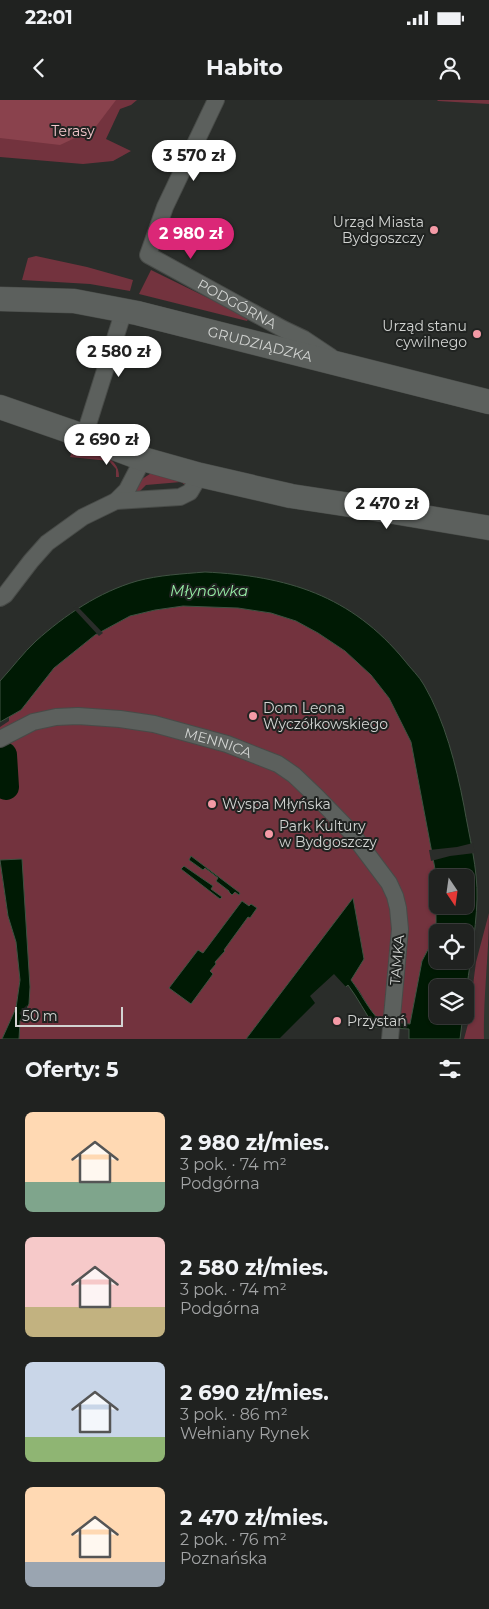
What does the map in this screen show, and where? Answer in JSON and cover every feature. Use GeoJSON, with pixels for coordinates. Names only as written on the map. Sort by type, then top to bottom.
{"type":"FeatureCollection","features":[{"type":"Feature","properties":{"kind":"main road","name":"GRUDZIĄDZKA"},"geometry":{"type":"LineString","coordinates":[[0,299],[74,301],[124,310],[489,402]]}},
{"type":"Feature","properties":{"kind":"main road"},"geometry":{"type":"LineString","coordinates":[[0,407],[143,459],[200,476],[291,496],[489,527]]}},
{"type":"Feature","properties":{"kind":"street","name":"PODGÓRNA"},"geometry":{"type":"LineString","coordinates":[[216,100],[165,207],[148,255],[304,339],[341,364]]}},
{"type":"Feature","properties":{"kind":"street"},"geometry":{"type":"LineString","coordinates":[[84,437],[124,310]]}},
{"type":"Feature","properties":{"kind":"street"},"geometry":{"type":"LineString","coordinates":[[116,501],[127,490],[143,459]]}},
{"type":"Feature","properties":{"kind":"street"},"geometry":{"type":"LineString","coordinates":[[2,594],[53,539],[90,512],[116,501],[180,497],[190,492],[200,476]]}},
{"type":"Feature","properties":{"kind":"street","name":"MENNICA"},"geometry":{"type":"LineString","coordinates":[[0,739],[33,722],[56,717],[78,716],[154,724],[227,744],[278,764],[294,775],[350,831],[389,883]]}},
{"type":"Feature","properties":{"kind":"street","name":"TAMKA"},"geometry":{"type":"LineString","coordinates":[[389,883],[398,908],[400,929],[390,1039]]}},
{"type":"Feature","properties":{"kind":"shaded area"},"geometry":{"type":"Polygon","coordinates":[[[489,940],[489,1039],[484,1039],[483,1007],[489,940]]]}},
{"type":"Feature","properties":{"kind":"green space","name":"Terasy"},"geometry":{"type":"Polygon","coordinates":[[[0,100],[137,100],[131,105],[120,109],[106,139],[131,151],[113,161],[83,164],[0,157],[0,100]]]}},
{"type":"Feature","properties":{"kind":"green space"},"geometry":{"type":"Polygon","coordinates":[[[0,100],[116,100],[94,129],[60,145],[0,138],[0,100]]]}},
{"type":"Feature","properties":{"kind":"green space"},"geometry":{"type":"Polygon","coordinates":[[[489,100],[489,104],[438,101],[489,100]]]}},
{"type":"Feature","properties":{"kind":"green space"},"geometry":{"type":"Polygon","coordinates":[[[36,256],[87,267],[133,280],[130,291],[90,284],[22,280],[28,258],[36,256]]]}},
{"type":"Feature","properties":{"kind":"green space"},"geometry":{"type":"Polygon","coordinates":[[[151,270],[249,318],[247,321],[139,294],[151,270]]]}},
{"type":"Feature","properties":{"kind":"green space"},"geometry":{"type":"Polygon","coordinates":[[[75,446],[110,459],[118,470],[119,477],[116,477],[116,469],[109,461],[70,457],[75,446]]]}},
{"type":"Feature","properties":{"kind":"green space"},"geometry":{"type":"Polygon","coordinates":[[[153,472],[190,480],[185,485],[181,482],[146,485],[136,495],[133,495],[142,479],[153,472]]]}},
{"type":"Feature","properties":{"kind":"green space","name":"Wyspa Młyńska"},"geometry":{"type":"Polygon","coordinates":[[[183,606],[238,608],[271,613],[296,621],[345,651],[371,675],[398,713],[411,742],[435,869],[429,869],[429,914],[436,914],[436,924],[429,924],[429,948],[422,961],[410,1024],[380,1021],[372,1013],[351,980],[353,899],[246,1039],[19,1039],[20,1021],[29,1004],[21,859],[0,861],[0,727],[9,721],[9,717],[21,710],[54,668],[95,635],[130,616],[155,610],[183,606]]]}},
{"type":"Feature","properties":{"kind":"green space"},"geometry":{"type":"Polygon","coordinates":[[[0,861],[8,916],[16,942],[20,980],[16,1008],[2,1039],[0,1039],[0,861]]]}},
{"type":"Feature","properties":{"kind":"green space"},"geometry":{"type":"Polygon","coordinates":[[[489,913],[484,1039],[464,1039],[468,1024],[474,1024],[474,979],[476,962],[489,913]]]}},
{"type":"Feature","properties":{"kind":"water","name":"Młynówka"},"geometry":{"type":"Polygon","coordinates":[[[205,572],[235,574],[263,578],[316,593],[340,605],[362,620],[384,638],[405,661],[424,685],[438,713],[453,759],[464,806],[476,876],[477,899],[474,932],[474,924],[436,924],[436,914],[474,914],[474,869],[435,869],[411,742],[389,698],[371,675],[345,651],[296,621],[271,613],[238,608],[183,606],[130,616],[95,635],[54,668],[21,710],[0,722],[0,681],[47,631],[83,605],[109,591],[137,581],[205,572]]]}},
{"type":"Feature","properties":{"kind":"water"},"geometry":{"type":"Polygon","coordinates":[[[13,745],[15,767],[0,768],[0,752],[13,745]]]}},
{"type":"Feature","properties":{"kind":"water"},"geometry":{"type":"Polygon","coordinates":[[[191,856],[240,893],[239,895],[235,892],[232,895],[216,881],[218,878],[205,868],[203,870],[189,860],[191,856]]]}},
{"type":"Feature","properties":{"kind":"water"},"geometry":{"type":"Polygon","coordinates":[[[22,859],[30,987],[29,1004],[20,1021],[19,1039],[2,1039],[16,1008],[20,980],[16,942],[8,916],[0,860],[22,859]]]}},
{"type":"Feature","properties":{"kind":"water"},"geometry":{"type":"Polygon","coordinates":[[[184,866],[213,886],[211,889],[222,897],[220,899],[181,869],[184,866]]]}},
{"type":"Feature","properties":{"kind":"water"},"geometry":{"type":"Polygon","coordinates":[[[353,898],[364,959],[351,980],[380,1021],[410,1024],[422,961],[429,948],[429,969],[469,969],[468,979],[429,979],[429,1024],[462,1024],[460,1039],[409,1039],[409,1029],[375,1027],[348,985],[287,1039],[246,1039],[353,898]]]}},
{"type":"Feature","properties":{"kind":"water"},"geometry":{"type":"Polygon","coordinates":[[[242,901],[249,906],[251,904],[257,908],[250,918],[248,917],[225,951],[215,962],[216,964],[210,971],[213,974],[191,1004],[169,988],[198,950],[203,953],[242,901]]]}},
{"type":"Feature","properties":{"kind":"pier"},"geometry":{"type":"Polygon","coordinates":[[[77,606],[103,633],[99,636],[73,608],[77,606]]]}},
{"type":"Feature","properties":{"kind":"pier"},"geometry":{"type":"Polygon","coordinates":[[[473,843],[475,853],[450,856],[431,861],[429,850],[473,843]]]}},
{"type":"Feature","properties":{"kind":"pier"},"geometry":{"type":"Polygon","coordinates":[[[334,974],[347,988],[290,1039],[279,1039],[315,1003],[310,996],[334,974]]]}},
{"type":"Feature","properties":{"kind":"waterway"},"geometry":{"type":"LineString","coordinates":[[4,755],[6,787]]}},
{"type":"Feature","properties":{"kind":"place","name":"Urząd Miasta Bydgoszczy"},"geometry":{"type":"Point","coordinates":[434,230]}},
{"type":"Feature","properties":{"kind":"place","name":"Urząd stanu cywilnego"},"geometry":{"type":"Point","coordinates":[477,334]}},
{"type":"Feature","properties":{"kind":"place","name":"Dom Leona Wyczółkowskiego"},"geometry":{"type":"Point","coordinates":[253,716]}},
{"type":"Feature","properties":{"kind":"place","name":"Wyspa Młyńska"},"geometry":{"type":"Point","coordinates":[212,804]}},
{"type":"Feature","properties":{"kind":"place","name":"Park Kultury w Bydgoszczy"},"geometry":{"type":"Point","coordinates":[269,834]}},
{"type":"Feature","properties":{"kind":"place","name":"Przystań"},"geometry":{"type":"Point","coordinates":[337,1021]}}]}
